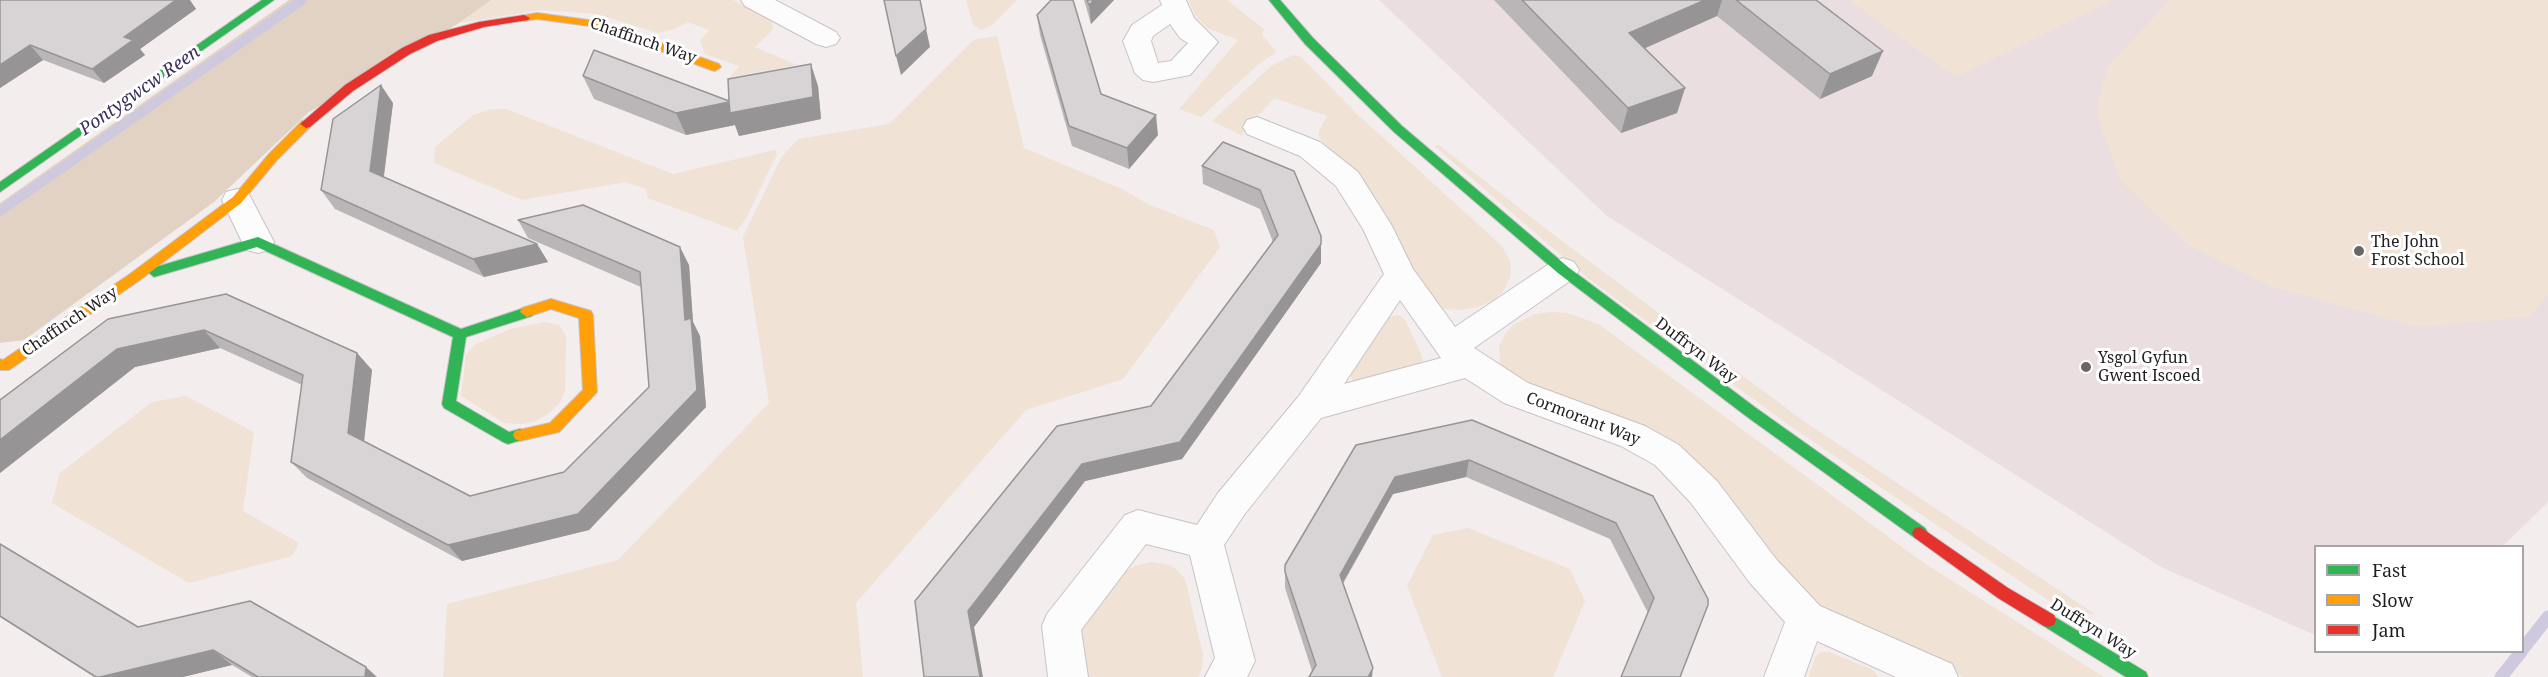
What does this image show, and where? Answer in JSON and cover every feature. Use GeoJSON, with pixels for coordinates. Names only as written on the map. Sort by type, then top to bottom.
{"type":"FeatureCollection","features":[{"type":"Feature","properties":{"kind":"street"},"geometry":{"type":"LineString","coordinates":[[0,188],[269,0]]}},
{"type":"Feature","properties":{"kind":"street"},"geometry":{"type":"LineString","coordinates":[[754,0],[826,38]]}},
{"type":"Feature","properties":{"kind":"street","name":"Duffryn Way"},"geometry":{"type":"LineString","coordinates":[[1274,0],[1309,41],[1398,129],[1563,270],[1751,412],[2003,593],[2140,677]]}},
{"type":"Feature","properties":{"kind":"street","name":"Chaffinch Way"},"geometry":{"type":"LineString","coordinates":[[2,367],[135,277],[237,200],[273,156],[307,123],[349,88],[406,51],[433,38],[537,16],[582,20],[715,67]]}},
{"type":"Feature","properties":{"kind":"street","name":"Cormorant Way"},"geometry":{"type":"LineString","coordinates":[[1257,127],[1310,149],[1347,179],[1377,226],[1400,275],[1460,356],[1516,393],[1633,436],[1667,455],[1704,492],[1763,571],[1806,618],[1938,677]]}},
{"type":"Feature","properties":{"kind":"street"},"geometry":{"type":"LineString","coordinates":[[237,200],[258,242],[460,334],[551,304],[586,315],[590,393],[554,428],[508,438],[449,404],[460,334]]}},
{"type":"Feature","properties":{"kind":"street","name":"Chaffinch Way"},"geometry":{"type":"LineString","coordinates":[[135,277],[258,242]]}},
{"type":"Feature","properties":{"kind":"street"},"geometry":{"type":"LineString","coordinates":[[1310,407],[1460,356],[1563,270]]}},
{"type":"Feature","properties":{"kind":"street"},"geometry":{"type":"LineString","coordinates":[[1225,677],[1234,661],[1205,543],[1231,504],[1310,407],[1400,275]]}},
{"type":"Feature","properties":{"kind":"street"},"geometry":{"type":"LineString","coordinates":[[1068,677],[1061,626],[1138,526],[1205,543]]}},
{"type":"Feature","properties":{"kind":"street"},"geometry":{"type":"LineString","coordinates":[[1784,677],[1806,618]]}},
{"type":"Feature","properties":{"kind":"shaded area"},"geometry":{"type":"Polygon","coordinates":[[[289,0],[491,0],[459,23],[309,112],[214,202],[24,340],[0,343],[0,203],[289,0]]]}},
{"type":"Feature","properties":{"kind":"shaded area"},"geometry":{"type":"Polygon","coordinates":[[[491,0],[733,0],[766,16],[772,22],[773,28],[769,34],[755,47],[797,65],[730,77],[739,66],[705,54],[700,41],[709,30],[688,22],[675,29],[658,33],[597,14],[540,10],[459,23],[491,0]]]}},
{"type":"Feature","properties":{"kind":"shaded area"},"geometry":{"type":"Polygon","coordinates":[[[966,0],[1017,0],[992,25],[981,30],[972,22],[966,0]]]}},
{"type":"Feature","properties":{"kind":"shaded area"},"geometry":{"type":"Polygon","coordinates":[[[1189,0],[1227,0],[1264,29],[1262,34],[1276,52],[1260,63],[1201,117],[1179,109],[1238,40],[1207,28],[1195,15],[1189,0]]]}},
{"type":"Feature","properties":{"kind":"shaded area"},"geometry":{"type":"Polygon","coordinates":[[[1379,0],[2548,0],[2548,502],[2504,545],[2314,545],[2314,635],[2161,567],[1607,216],[1379,0]]]}},
{"type":"Feature","properties":{"kind":"shaded area"},"geometry":{"type":"Polygon","coordinates":[[[1849,0],[2114,0],[1955,77],[1849,0]]]}},
{"type":"Feature","properties":{"kind":"shaded area","name":"The John Frost School"},"geometry":{"type":"Polygon","coordinates":[[[2170,0],[2548,0],[2548,295],[2529,317],[2418,327],[2273,287],[2188,245],[2121,181],[2096,112],[2107,67],[2170,0]]]}},
{"type":"Feature","properties":{"kind":"shaded area"},"geometry":{"type":"Polygon","coordinates":[[[997,36],[1024,148],[1122,189],[1148,204],[1214,230],[1220,247],[1123,379],[1026,410],[856,603],[863,677],[443,677],[447,604],[618,560],[769,403],[743,237],[781,158],[798,139],[889,124],[973,40],[997,36]]]}},
{"type":"Feature","properties":{"kind":"shaded area"},"geometry":{"type":"Polygon","coordinates":[[[1293,55],[1301,57],[1357,114],[1502,246],[1511,263],[1510,277],[1505,289],[1494,300],[1478,307],[1460,310],[1445,309],[1430,303],[1370,190],[1354,169],[1327,147],[1319,137],[1319,131],[1327,116],[1274,98],[1241,135],[1212,121],[1271,66],[1293,55]]]}},
{"type":"Feature","properties":{"kind":"shaded area"},"geometry":{"type":"Polygon","coordinates":[[[491,109],[506,109],[673,174],[775,150],[777,154],[746,218],[737,231],[648,198],[646,189],[626,182],[522,200],[434,163],[435,147],[473,115],[491,109]]]}},
{"type":"Feature","properties":{"kind":"shaded area"},"geometry":{"type":"Polygon","coordinates":[[[1439,145],[1550,232],[1805,422],[2095,614],[2081,614],[2054,604],[1790,426],[1589,279],[1434,146],[1439,145]]]}},
{"type":"Feature","properties":{"kind":"shaded area"},"geometry":{"type":"Polygon","coordinates":[[[1568,313],[1600,325],[1924,563],[2104,677],[1963,677],[1869,634],[1821,605],[1791,578],[1721,489],[1507,375],[1500,362],[1499,346],[1506,333],[1513,325],[1535,314],[1568,313]]]}},
{"type":"Feature","properties":{"kind":"shaded area"},"geometry":{"type":"Polygon","coordinates":[[[1399,315],[1405,320],[1422,356],[1423,365],[1354,384],[1350,374],[1389,317],[1399,315]]]}},
{"type":"Feature","properties":{"kind":"shaded area"},"geometry":{"type":"Polygon","coordinates":[[[545,322],[559,325],[566,336],[565,391],[559,404],[548,414],[534,422],[504,423],[461,396],[466,354],[476,344],[510,329],[545,322]]]}},
{"type":"Feature","properties":{"kind":"shaded area"},"geometry":{"type":"Polygon","coordinates":[[[186,396],[254,432],[243,511],[299,543],[292,556],[189,583],[52,503],[60,473],[152,402],[186,396]]]}},
{"type":"Feature","properties":{"kind":"shaded area"},"geometry":{"type":"Polygon","coordinates":[[[1468,528],[1570,569],[1585,601],[1553,677],[1442,677],[1407,586],[1433,535],[1468,528]]]}},
{"type":"Feature","properties":{"kind":"shaded area"},"geometry":{"type":"Polygon","coordinates":[[[1152,562],[1169,565],[1185,579],[1203,655],[1198,677],[1084,677],[1080,632],[1120,574],[1135,566],[1152,562]]]}},
{"type":"Feature","properties":{"kind":"shaded area"},"geometry":{"type":"Polygon","coordinates":[[[1821,652],[1829,652],[1873,670],[1878,677],[1808,677],[1816,656],[1821,652]]]}},
{"type":"Feature","properties":{"kind":"building"},"geometry":{"type":"Polygon","coordinates":[[[0,0],[176,0],[124,37],[133,40],[92,69],[30,45],[0,65],[0,0]]]}},
{"type":"Feature","properties":{"kind":"building"},"geometry":{"type":"Polygon","coordinates":[[[884,0],[920,0],[926,29],[896,56],[884,0]]]}},
{"type":"Feature","properties":{"kind":"building"},"geometry":{"type":"Polygon","coordinates":[[[1051,0],[1073,0],[1101,94],[1156,115],[1127,148],[1069,126],[1037,15],[1051,0]]]}},
{"type":"Feature","properties":{"kind":"building"},"geometry":{"type":"Polygon","coordinates":[[[1522,0],[1705,0],[1629,33],[1685,88],[1628,108],[1522,0]]]}},
{"type":"Feature","properties":{"kind":"building"},"geometry":{"type":"Polygon","coordinates":[[[1736,0],[1816,0],[1883,51],[1830,74],[1736,0]]]}},
{"type":"Feature","properties":{"kind":"building"},"geometry":{"type":"Polygon","coordinates":[[[594,50],[729,101],[728,79],[811,64],[813,97],[730,113],[729,102],[676,113],[583,76],[594,50]]]}},
{"type":"Feature","properties":{"kind":"building"},"geometry":{"type":"Polygon","coordinates":[[[381,85],[370,171],[537,244],[473,259],[321,190],[333,119],[381,85]]]}},
{"type":"Feature","properties":{"kind":"building"},"geometry":{"type":"Polygon","coordinates":[[[1223,142],[1294,171],[1321,236],[1321,244],[1180,442],[1082,464],[968,611],[980,677],[924,677],[915,601],[1057,426],[1151,406],[1278,235],[1260,190],[1202,166],[1223,142]]]}},
{"type":"Feature","properties":{"kind":"building"},"geometry":{"type":"Polygon","coordinates":[[[583,205],[680,247],[685,320],[691,318],[697,390],[578,514],[448,545],[291,462],[303,375],[204,330],[117,349],[0,440],[0,400],[108,319],[226,294],[357,353],[348,433],[470,496],[564,472],[649,387],[640,272],[518,220],[583,205]]]}},
{"type":"Feature","properties":{"kind":"building"},"geometry":{"type":"Polygon","coordinates":[[[1472,420],[1653,496],[1708,599],[1708,605],[1680,677],[1621,677],[1654,598],[1616,523],[1469,460],[1395,477],[1340,575],[1373,668],[1368,677],[1309,677],[1316,665],[1285,572],[1285,565],[1356,445],[1472,420]]]}},
{"type":"Feature","properties":{"kind":"building"},"geometry":{"type":"Polygon","coordinates":[[[0,544],[138,627],[250,601],[366,667],[365,677],[258,677],[213,650],[96,677],[0,616],[0,544]]]}},
{"type":"Feature","properties":{"kind":"waterway","name":"Pontygwcw Reen"},"geometry":{"type":"LineString","coordinates":[[0,211],[302,0]]}},
{"type":"Feature","properties":{"kind":"waterway"},"geometry":{"type":"LineString","coordinates":[[2524,647],[2548,617]]}},
{"type":"Feature","properties":{"kind":"waterway"},"geometry":{"type":"LineString","coordinates":[[2501,677],[2520,653]]}},
{"type":"Feature","properties":{"kind":"traffic: fast"},"geometry":{"type":"LineString","coordinates":[[0,188],[269,0]]}},
{"type":"Feature","properties":{"kind":"traffic: fast"},"geometry":{"type":"LineString","coordinates":[[1274,0],[1309,41],[1398,129],[1563,270],[1751,412],[1920,533]]}},
{"type":"Feature","properties":{"kind":"traffic: fast"},"geometry":{"type":"LineString","coordinates":[[154,272],[258,242],[460,334],[527,312]]}},
{"type":"Feature","properties":{"kind":"traffic: fast"},"geometry":{"type":"LineString","coordinates":[[460,334],[449,404],[508,438],[520,435]]}},
{"type":"Feature","properties":{"kind":"traffic: fast"},"geometry":{"type":"LineString","coordinates":[[2048,620],[2140,677]]}},
{"type":"Feature","properties":{"kind":"traffic: slow"},"geometry":{"type":"LineString","coordinates":[[524,18],[537,16],[599,24],[715,67]]}},
{"type":"Feature","properties":{"kind":"traffic: slow"},"geometry":{"type":"LineString","coordinates":[[0,364],[4,366],[135,277],[237,200],[273,157],[306,124]]}},
{"type":"Feature","properties":{"kind":"traffic: slow"},"geometry":{"type":"LineString","coordinates":[[520,435],[554,428],[590,392],[586,315],[551,304],[527,312]]}},
{"type":"Feature","properties":{"kind":"traffic: jam"},"geometry":{"type":"LineString","coordinates":[[306,124],[349,88],[406,51],[433,38],[483,24],[524,18]]}},
{"type":"Feature","properties":{"kind":"traffic: jam"},"geometry":{"type":"LineString","coordinates":[[1920,533],[2003,593],[2048,620]]}},
{"type":"Feature","properties":{"kind":"place","name":"The John Frost School"},"geometry":{"type":"Point","coordinates":[2359,251]}},
{"type":"Feature","properties":{"kind":"place","name":"Ysgol Gyfun Gwent Iscoed"},"geometry":{"type":"Point","coordinates":[2086,367]}}]}
